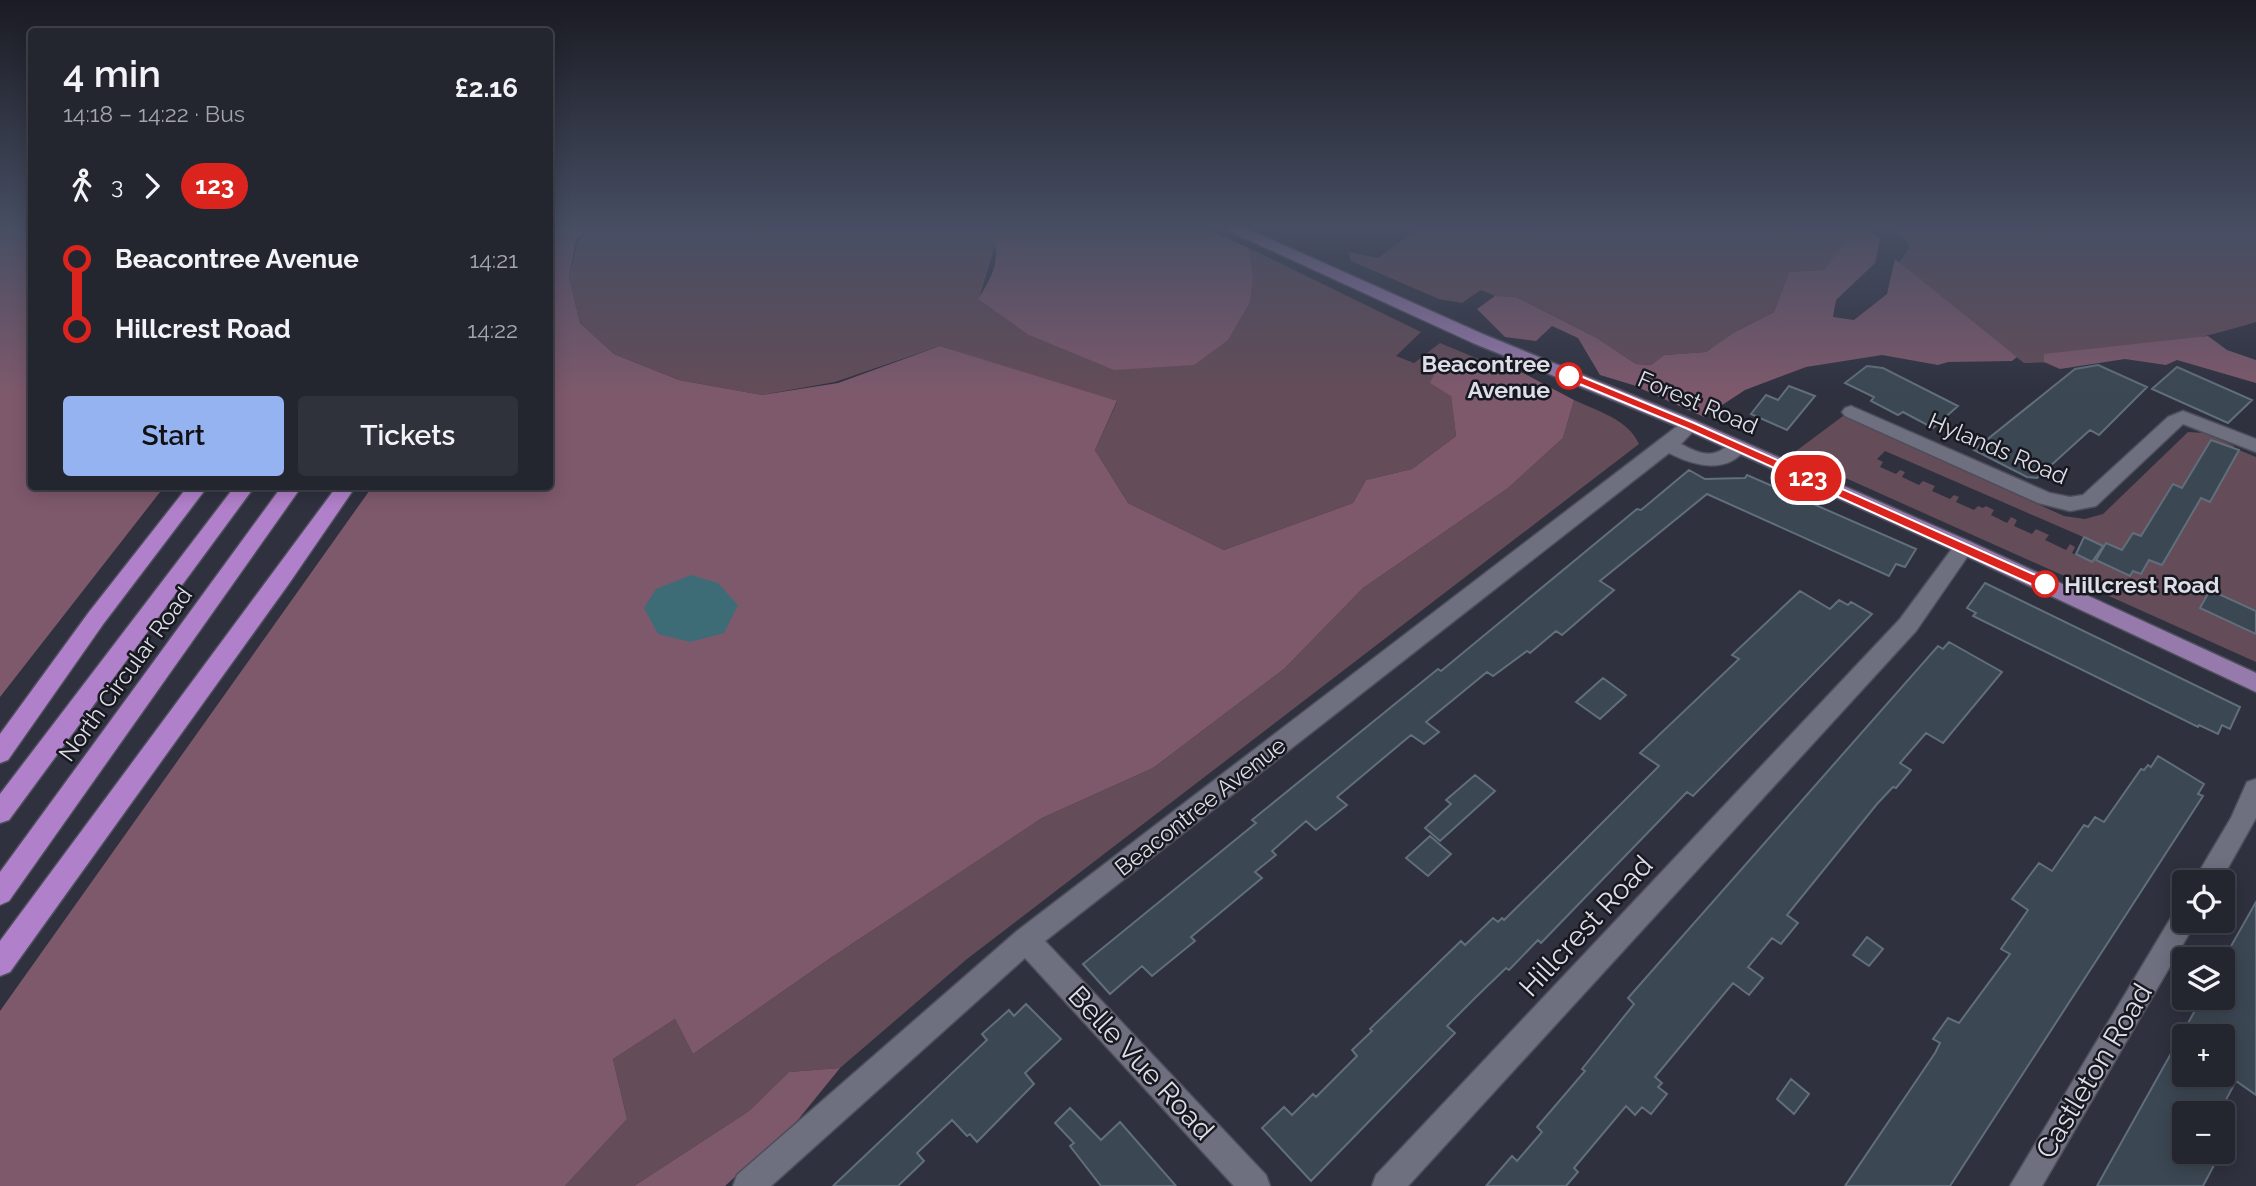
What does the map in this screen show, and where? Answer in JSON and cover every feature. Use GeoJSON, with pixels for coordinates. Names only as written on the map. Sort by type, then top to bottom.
{"type":"FeatureCollection","features":[{"type":"Feature","properties":{"kind":"highway"},"geometry":{"type":"LineString","coordinates":[[0,753],[111,598],[196,490]]}},
{"type":"Feature","properties":{"kind":"highway","name":"North Circular Road"},"geometry":{"type":"LineString","coordinates":[[0,813],[243,490]]}},
{"type":"Feature","properties":{"kind":"highway","name":"North Circular Road"},"geometry":{"type":"LineString","coordinates":[[0,893],[290,490]]}},
{"type":"Feature","properties":{"kind":"highway"},"geometry":{"type":"LineString","coordinates":[[0,963],[344,490]]}},
{"type":"Feature","properties":{"kind":"main road","name":"Forest Road"},"geometry":{"type":"LineString","coordinates":[[1357,282],[1479,338],[1690,425],[1964,547],[2256,683]]}},
{"type":"Feature","properties":{"kind":"street","name":"Hylands Road"},"geometry":{"type":"LineString","coordinates":[[1851,412],[2045,498],[2078,505],[2090,501],[2174,421],[2183,417],[2256,446]]}},
{"type":"Feature","properties":{"kind":"street","name":"Beacontree Avenue"},"geometry":{"type":"LineString","coordinates":[[748,1186],[1026,940],[1668,445],[1690,425]]}},
{"type":"Feature","properties":{"kind":"street"},"geometry":{"type":"LineString","coordinates":[[1668,445],[1696,458],[1708,460],[1725,458],[1738,447]]}},
{"type":"Feature","properties":{"kind":"street","name":"Hillcrest Road"},"geometry":{"type":"LineString","coordinates":[[1387,1186],[1900,634],[1964,547]]}},
{"type":"Feature","properties":{"kind":"street"},"geometry":{"type":"LineString","coordinates":[[2213,870],[2241,824],[2256,789]]}},
{"type":"Feature","properties":{"kind":"street","name":"Castleton Road"},"geometry":{"type":"LineString","coordinates":[[2025,1186],[2176,933]]}},
{"type":"Feature","properties":{"kind":"street","name":"Belle Vue Road"},"geometry":{"type":"LineString","coordinates":[[1026,940],[1255,1186]]}},
{"type":"Feature","properties":{"kind":"shaded area"},"geometry":{"type":"Polygon","coordinates":[[[0,282],[28,282],[28,490],[162,490],[0,697],[0,282]]]}},
{"type":"Feature","properties":{"kind":"shaded area"},"geometry":{"type":"Polygon","coordinates":[[[553,282],[570,282],[580,323],[614,354],[679,380],[762,395],[838,383],[940,346],[1117,401],[1095,450],[1128,503],[1224,550],[1353,503],[1366,480],[1412,469],[1456,436],[1451,396],[1430,383],[1438,366],[1481,360],[1523,373],[1574,400],[1563,438],[1508,488],[1363,588],[1284,669],[1153,768],[1042,818],[832,957],[693,1054],[675,1019],[613,1059],[627,1119],[565,1186],[0,1186],[0,1011],[370,490],[553,490],[553,282]]]}},
{"type":"Feature","properties":{"kind":"shaded area"},"geometry":{"type":"Polygon","coordinates":[[[570,282],[984,282],[979,299],[1027,334],[1228,282],[1319,282],[1421,332],[1396,356],[1414,363],[1440,343],[1481,360],[1438,366],[1451,395],[1456,436],[1412,469],[1366,480],[1353,503],[1224,550],[1128,503],[1095,450],[1117,402],[940,346],[835,382],[762,395],[679,380],[614,354],[580,323],[570,282]]]}},
{"type":"Feature","properties":{"kind":"shaded area"},"geometry":{"type":"Polygon","coordinates":[[[988,282],[1252,282],[1250,302],[1228,340],[1194,365],[1114,370],[1027,334],[978,299],[988,282]]]}},
{"type":"Feature","properties":{"kind":"shaded area"},"geometry":{"type":"Polygon","coordinates":[[[1400,282],[1785,282],[1774,312],[1733,333],[1706,352],[1664,355],[1651,365],[1636,364],[1597,338],[1516,297],[1495,296],[1481,290],[1462,303],[1439,299],[1400,282]]]}},
{"type":"Feature","properties":{"kind":"shaded area"},"geometry":{"type":"Polygon","coordinates":[[[1785,282],[1855,282],[1836,300],[1833,317],[1854,320],[1887,294],[1890,282],[1924,282],[2017,357],[2012,361],[1948,362],[1938,365],[1882,355],[1806,367],[1745,390],[1704,417],[1633,385],[1600,375],[1578,338],[1552,326],[1536,341],[1505,337],[1477,309],[1495,296],[1516,297],[1597,338],[1636,364],[1651,365],[1664,355],[1706,352],[1733,333],[1774,312],[1785,282]]]}},
{"type":"Feature","properties":{"kind":"shaded area"},"geometry":{"type":"Polygon","coordinates":[[[1923,282],[2256,282],[2256,322],[2141,350],[2082,359],[2024,363],[1923,282]]]}},
{"type":"Feature","properties":{"kind":"shaded area"},"geometry":{"type":"Polygon","coordinates":[[[2208,336],[2227,350],[2256,360],[2256,383],[2177,360],[2166,365],[2125,359],[2060,369],[2044,362],[2044,354],[2208,336]]]}},
{"type":"Feature","properties":{"kind":"shaded area"},"geometry":{"type":"Polygon","coordinates":[[[1574,400],[1620,422],[1639,444],[967,959],[840,1068],[789,1072],[749,1111],[634,1186],[565,1186],[627,1119],[613,1059],[675,1019],[693,1054],[832,957],[1042,818],[1153,768],[1284,669],[1363,588],[1508,488],[1563,438],[1574,400]]]}},
{"type":"Feature","properties":{"kind":"shaded area"},"geometry":{"type":"Polygon","coordinates":[[[1843,416],[2064,516],[2085,519],[2103,514],[2188,432],[2205,433],[2234,446],[2233,448],[2211,439],[2182,488],[2172,485],[2141,536],[2133,533],[2122,550],[2106,543],[2104,546],[1885,451],[1877,459],[1883,462],[1880,467],[1896,474],[1900,470],[1905,472],[1902,477],[1919,485],[1923,481],[1935,486],[1932,491],[1950,499],[1954,495],[1959,497],[1956,502],[1974,510],[1978,506],[1986,506],[1994,510],[1991,515],[2007,523],[2011,517],[2017,520],[2014,526],[2032,534],[2036,529],[2049,535],[2045,540],[2066,550],[2070,544],[2075,547],[2072,553],[2091,562],[2096,556],[2129,576],[2149,560],[2162,565],[2201,498],[2210,501],[2239,450],[2256,457],[2256,662],[1792,454],[1843,416]]]}},
{"type":"Feature","properties":{"kind":"shaded area"},"geometry":{"type":"Polygon","coordinates":[[[840,1068],[797,1121],[725,1186],[634,1186],[749,1111],[789,1072],[840,1068]]]}},
{"type":"Feature","properties":{"kind":"water"},"geometry":{"type":"Polygon","coordinates":[[[691,575],[718,583],[738,605],[724,633],[690,642],[658,634],[644,608],[656,589],[691,575]]]}},
{"type":"Feature","properties":{"kind":"building"},"geometry":{"type":"Polygon","coordinates":[[[2098,365],[2147,387],[2099,435],[2090,430],[2037,478],[2027,477],[1974,450],[2075,369],[2098,365]]]}},
{"type":"Feature","properties":{"kind":"building"},"geometry":{"type":"Polygon","coordinates":[[[1867,366],[1883,368],[1958,406],[1933,428],[1903,412],[1898,415],[1871,401],[1874,397],[1845,383],[1867,366]]]}},
{"type":"Feature","properties":{"kind":"building"},"geometry":{"type":"Polygon","coordinates":[[[2177,367],[2252,400],[2228,423],[2152,389],[2177,367]]]}},
{"type":"Feature","properties":{"kind":"building"},"geometry":{"type":"Polygon","coordinates":[[[1789,386],[1815,396],[1787,430],[1751,414],[1766,395],[1778,400],[1789,386]]]}},
{"type":"Feature","properties":{"kind":"building"},"geometry":{"type":"Polygon","coordinates":[[[2211,440],[2239,450],[2210,502],[2201,498],[2162,565],[2149,560],[2141,574],[2133,571],[2130,576],[2096,560],[2106,543],[2122,550],[2133,533],[2141,536],[2173,484],[2182,488],[2211,440]]]}},
{"type":"Feature","properties":{"kind":"building"},"geometry":{"type":"Polygon","coordinates":[[[1689,470],[1705,479],[1745,478],[1747,475],[1916,549],[1905,567],[1896,564],[1889,576],[1707,494],[1600,581],[1614,590],[1562,635],[1556,631],[1530,653],[1527,651],[1493,676],[1487,672],[1426,722],[1439,732],[1424,744],[1411,735],[1337,797],[1347,805],[1316,830],[1306,821],[1272,851],[1276,855],[1255,872],[1262,878],[1191,937],[1195,941],[1152,976],[1142,966],[1110,994],[1083,964],[1256,823],[1252,820],[1689,470]]]}},
{"type":"Feature","properties":{"kind":"building"},"geometry":{"type":"Polygon","coordinates":[[[2084,537],[2103,546],[2092,562],[2076,554],[2084,537]]]}},
{"type":"Feature","properties":{"kind":"building"},"geometry":{"type":"Polygon","coordinates":[[[1985,583],[2240,707],[2230,729],[2222,725],[2218,734],[2199,725],[2198,727],[1973,616],[1976,613],[1967,608],[1985,583]]]}},
{"type":"Feature","properties":{"kind":"building"},"geometry":{"type":"Polygon","coordinates":[[[2210,590],[2256,611],[2256,634],[2200,608],[2210,590]]]}},
{"type":"Feature","properties":{"kind":"building"},"geometry":{"type":"Polygon","coordinates":[[[1800,591],[1830,609],[1839,600],[1848,605],[1851,602],[1872,614],[1693,796],[1687,792],[1541,943],[1538,940],[1509,970],[1506,968],[1447,1026],[1455,1033],[1311,1181],[1262,1128],[1284,1107],[1292,1115],[1313,1094],[1316,1097],[1357,1056],[1352,1050],[1372,1031],[1370,1029],[1461,941],[1465,945],[1493,918],[1498,922],[1502,918],[1504,920],[1561,864],[1659,766],[1640,753],[1739,659],[1732,655],[1800,591]]]}},
{"type":"Feature","properties":{"kind":"building"},"geometry":{"type":"Polygon","coordinates":[[[1949,642],[2002,672],[1943,743],[1926,733],[1900,763],[1911,770],[1896,788],[1893,787],[1877,804],[1787,915],[1798,923],[1781,944],[1772,938],[1748,967],[1763,978],[1749,995],[1733,983],[1655,1077],[1662,1083],[1658,1087],[1667,1094],[1651,1114],[1642,1107],[1635,1115],[1626,1106],[1574,1168],[1578,1172],[1566,1186],[1486,1186],[1512,1156],[1517,1161],[1542,1132],[1537,1127],[1585,1071],[1582,1069],[1634,1004],[1628,998],[1938,646],[1943,649],[1949,642]]]}},
{"type":"Feature","properties":{"kind":"building"},"geometry":{"type":"Polygon","coordinates":[[[1603,678],[1626,695],[1600,719],[1576,702],[1603,678]]]}},
{"type":"Feature","properties":{"kind":"building"},"geometry":{"type":"Polygon","coordinates":[[[2158,756],[2204,784],[2198,794],[2203,796],[1950,1186],[1845,1186],[1935,1053],[1940,1043],[1933,1039],[1948,1018],[1959,1023],[2010,954],[2001,949],[2028,910],[2012,899],[2039,863],[2052,871],[2084,825],[2088,827],[2095,817],[2104,822],[2141,769],[2144,770],[2148,765],[2151,767],[2158,756]]]}},
{"type":"Feature","properties":{"kind":"building"},"geometry":{"type":"Polygon","coordinates":[[[1475,775],[1495,791],[1440,841],[1425,828],[1451,804],[1446,800],[1475,775]]]}},
{"type":"Feature","properties":{"kind":"building"},"geometry":{"type":"Polygon","coordinates":[[[1430,836],[1451,854],[1428,876],[1406,858],[1430,836]]]}},
{"type":"Feature","properties":{"kind":"building"},"geometry":{"type":"Polygon","coordinates":[[[2256,902],[2256,1095],[2236,1081],[2235,1083],[2235,1024],[2187,1024],[2195,1010],[2235,1010],[2235,947],[2230,947],[2256,902]]]}},
{"type":"Feature","properties":{"kind":"building"},"geometry":{"type":"Polygon","coordinates":[[[1867,937],[1883,949],[1869,966],[1853,955],[1867,937]]]}},
{"type":"Feature","properties":{"kind":"building"},"geometry":{"type":"Polygon","coordinates":[[[1026,1004],[1061,1039],[1025,1073],[1034,1084],[977,1142],[970,1134],[967,1136],[952,1120],[917,1153],[924,1161],[898,1186],[833,1186],[987,1040],[982,1034],[1009,1010],[1014,1016],[1026,1004]]]}},
{"type":"Feature","properties":{"kind":"building"},"geometry":{"type":"Polygon","coordinates":[[[2172,1052],[2172,1087],[2233,1087],[2225,1101],[2172,1101],[2172,1164],[2215,1164],[2203,1186],[2097,1186],[2172,1052]]]}},
{"type":"Feature","properties":{"kind":"building"},"geometry":{"type":"Polygon","coordinates":[[[1791,1079],[1809,1094],[1794,1114],[1777,1099],[1791,1079]]]}},
{"type":"Feature","properties":{"kind":"building"},"geometry":{"type":"Polygon","coordinates":[[[1070,1108],[1101,1140],[1120,1122],[1176,1186],[1101,1186],[1070,1146],[1074,1143],[1055,1123],[1070,1108]]]}},
{"type":"Feature","properties":{"kind":"bus line","name":"123"},"geometry":{"type":"LineString","coordinates":[[1569,376],[1690,425],[2045,584]]}},
{"type":"Feature","properties":{"kind":"place","name":"Beacontree Avenue"},"geometry":{"type":"Point","coordinates":[1569,376]}},
{"type":"Feature","properties":{"kind":"place","name":"Hillcrest Road"},"geometry":{"type":"Point","coordinates":[2045,584]}}]}
